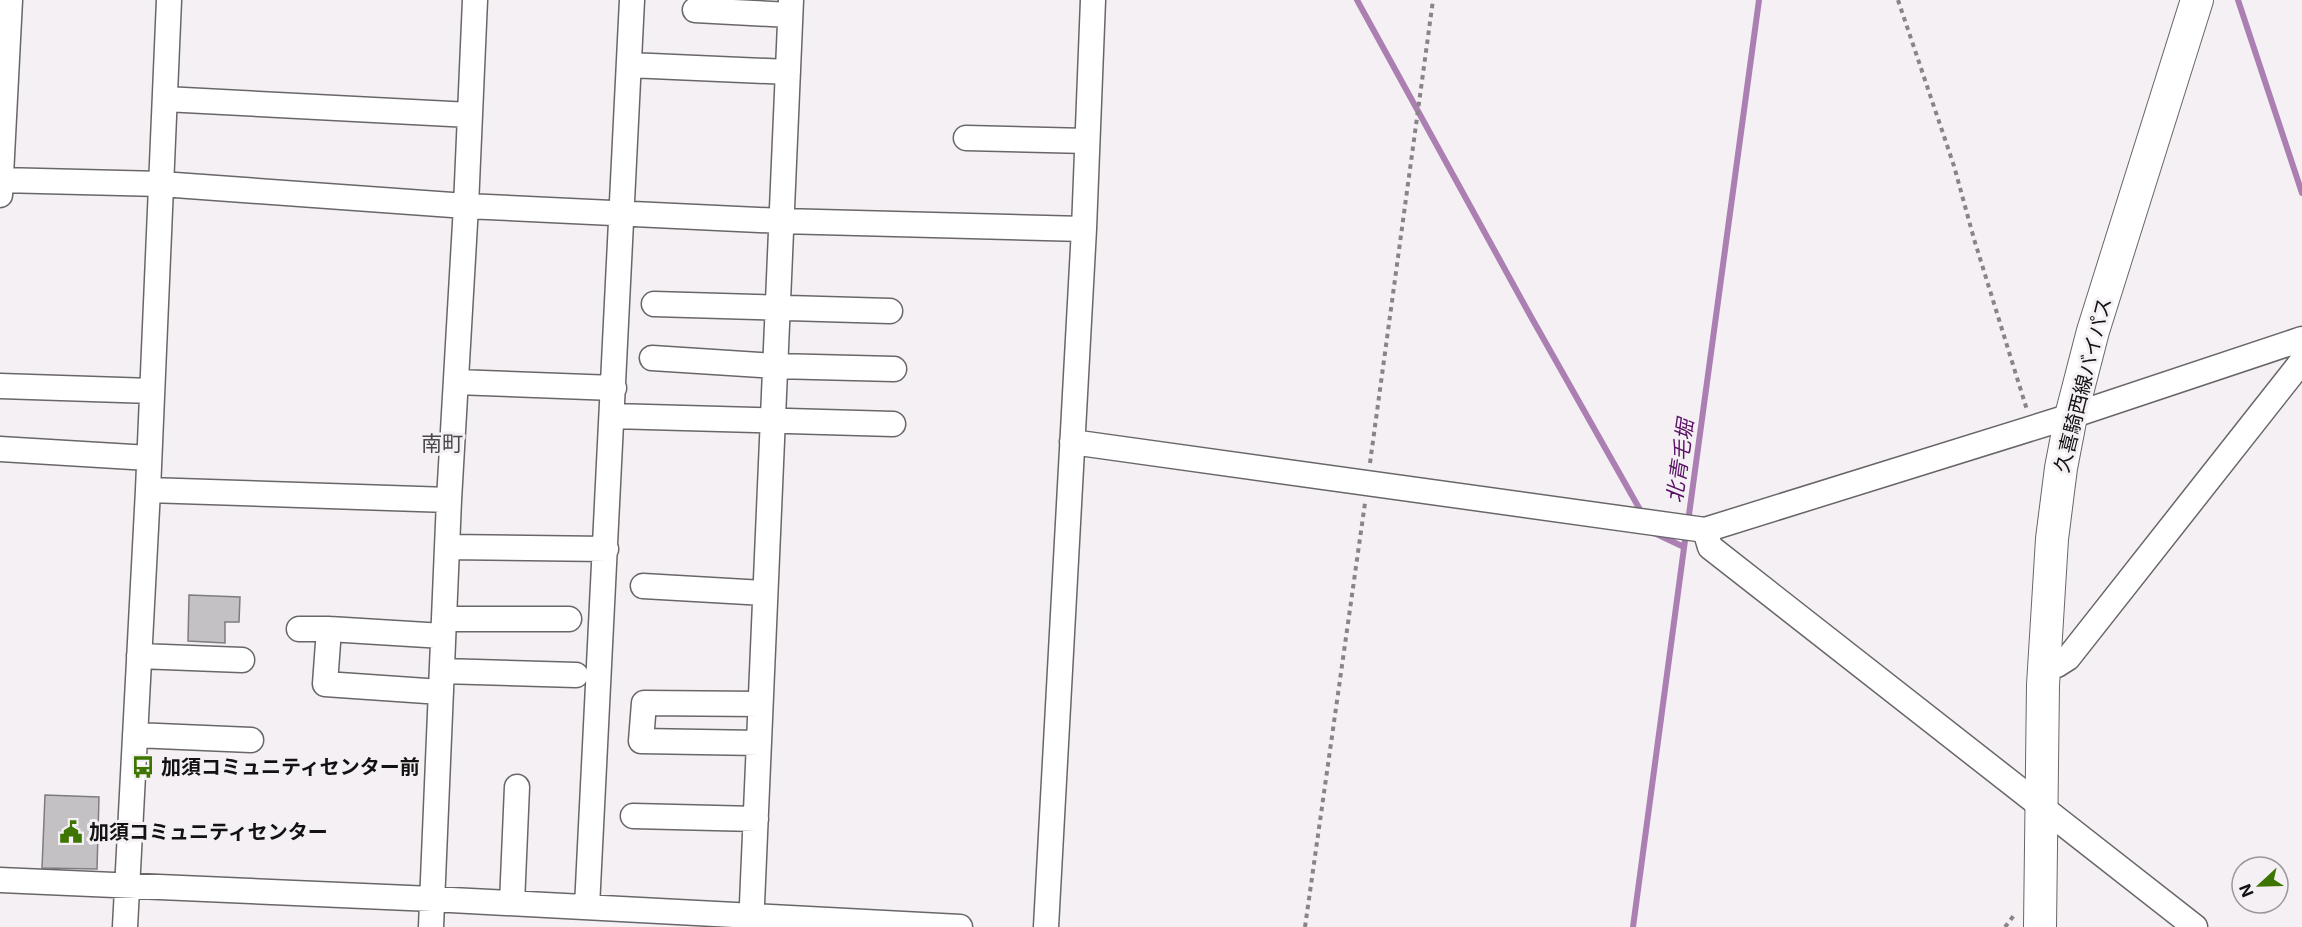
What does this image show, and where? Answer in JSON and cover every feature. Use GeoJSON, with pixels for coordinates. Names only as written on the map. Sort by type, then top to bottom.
{"type":"FeatureCollection","features":[{"type":"Feature","properties":{"kind":"main road","name":"久喜騎西線バイパス"},"geometry":{"type":"LineString","coordinates":[[2040,927],[2044,664],[2052,539],[2061,468],[2071,416],[2093,331],[2197,0]]}},
{"type":"Feature","properties":{"kind":"street"},"geometry":{"type":"LineString","coordinates":[[10,0],[0,185],[161,184],[466,206],[781,221],[1084,229]]}},
{"type":"Feature","properties":{"kind":"street"},"geometry":{"type":"LineString","coordinates":[[125,927],[148,490],[169,0]]}},
{"type":"Feature","properties":{"kind":"street"},"geometry":{"type":"LineString","coordinates":[[431,927],[449,500],[475,0]]}},
{"type":"Feature","properties":{"kind":"street"},"geometry":{"type":"LineString","coordinates":[[587,907],[632,0]]}},
{"type":"Feature","properties":{"kind":"street"},"geometry":{"type":"LineString","coordinates":[[1046,927],[1084,229],[1093,0]]}},
{"type":"Feature","properties":{"kind":"street"},"geometry":{"type":"LineString","coordinates":[[695,10],[790,7],[751,921]]}},
{"type":"Feature","properties":{"kind":"street"},"geometry":{"type":"LineString","coordinates":[[629,65],[788,72]]}},
{"type":"Feature","properties":{"kind":"street"},"geometry":{"type":"LineString","coordinates":[[165,99],[470,115]]}},
{"type":"Feature","properties":{"kind":"street"},"geometry":{"type":"LineString","coordinates":[[966,138],[1087,141]]}},
{"type":"Feature","properties":{"kind":"street"},"geometry":{"type":"LineString","coordinates":[[654,304],[890,311]]}},
{"type":"Feature","properties":{"kind":"street"},"geometry":{"type":"LineString","coordinates":[[1705,536],[2302,339]]}},
{"type":"Feature","properties":{"kind":"street"},"geometry":{"type":"LineString","coordinates":[[652,358],[775,366],[894,369]]}},
{"type":"Feature","properties":{"kind":"street"},"geometry":{"type":"LineString","coordinates":[[2044,664],[2057,664],[2068,658],[2302,361]]}},
{"type":"Feature","properties":{"kind":"street"},"geometry":{"type":"LineString","coordinates":[[456,382],[614,388]]}},
{"type":"Feature","properties":{"kind":"street"},"geometry":{"type":"LineString","coordinates":[[0,386],[152,391]]}},
{"type":"Feature","properties":{"kind":"street"},"geometry":{"type":"LineString","coordinates":[[612,416],[893,424]]}},
{"type":"Feature","properties":{"kind":"street"},"geometry":{"type":"LineString","coordinates":[[1072,442],[1674,526],[1705,536],[2042,808],[2195,927]]}},
{"type":"Feature","properties":{"kind":"street"},"geometry":{"type":"LineString","coordinates":[[0,449],[149,458]]}},
{"type":"Feature","properties":{"kind":"street"},"geometry":{"type":"LineString","coordinates":[[148,490],[449,500]]}},
{"type":"Feature","properties":{"kind":"street"},"geometry":{"type":"LineString","coordinates":[[447,546],[606,549]]}},
{"type":"Feature","properties":{"kind":"street"},"geometry":{"type":"LineString","coordinates":[[643,586],[765,593]]}},
{"type":"Feature","properties":{"kind":"street"},"geometry":{"type":"LineString","coordinates":[[299,629],[444,628],[569,619]]}},
{"type":"Feature","properties":{"kind":"street"},"geometry":{"type":"LineString","coordinates":[[328,629],[325,684],[441,682],[576,675]]}},
{"type":"Feature","properties":{"kind":"street"},"geometry":{"type":"LineString","coordinates":[[139,656],[242,660]]}},
{"type":"Feature","properties":{"kind":"street"},"geometry":{"type":"LineString","coordinates":[[759,742],[641,741],[644,703],[760,705]]}},
{"type":"Feature","properties":{"kind":"street"},"geometry":{"type":"LineString","coordinates":[[135,735],[251,740]]}},
{"type":"Feature","properties":{"kind":"street"},"geometry":{"type":"LineString","coordinates":[[512,903],[517,787]]}},
{"type":"Feature","properties":{"kind":"street"},"geometry":{"type":"LineString","coordinates":[[633,816],[756,819]]}},
{"type":"Feature","properties":{"kind":"street"},"geometry":{"type":"LineString","coordinates":[[0,879],[587,907],[634,918],[960,927]]}},
{"type":"Feature","properties":{"kind":"path"},"geometry":{"type":"LineString","coordinates":[[1305,927],[1368,483],[1432,0]]}},
{"type":"Feature","properties":{"kind":"path"},"geometry":{"type":"LineString","coordinates":[[1898,0],[1954,166],[1977,250],[2033,428]]}},
{"type":"Feature","properties":{"kind":"building"},"geometry":{"type":"Polygon","coordinates":[[[189,595],[240,597],[239,622],[225,622],[225,643],[188,641],[189,595]]]}},
{"type":"Feature","properties":{"kind":"building","name":"加須コミュニティセンター"},"geometry":{"type":"Polygon","coordinates":[[[45,795],[99,797],[97,869],[42,868],[45,795]]]}},
{"type":"Feature","properties":{"kind":"waterway"},"geometry":{"type":"LineString","coordinates":[[1357,0],[1643,515]]}},
{"type":"Feature","properties":{"kind":"waterway","name":"北青毛堀"},"geometry":{"type":"LineString","coordinates":[[1688,522],[1759,0]]}},
{"type":"Feature","properties":{"kind":"waterway"},"geometry":{"type":"LineString","coordinates":[[2238,0],[2302,193]]}},
{"type":"Feature","properties":{"kind":"waterway"},"geometry":{"type":"LineString","coordinates":[[1652,532],[1684,547]]}},
{"type":"Feature","properties":{"kind":"waterway","name":"北青毛堀"},"geometry":{"type":"LineString","coordinates":[[1633,927],[1686,533]]}},
{"type":"Feature","properties":{"kind":"place","name":"加須コミュニティセンター前"},"geometry":{"type":"Point","coordinates":[143,767]}},
{"type":"Feature","properties":{"kind":"place","name":"加須コミュニティセンター"},"geometry":{"type":"Point","coordinates":[71,832]}},
{"type":"Feature","properties":{"kind":"district","name":"南町"},"geometry":{"type":"Point","coordinates":[442,443]}}]}
